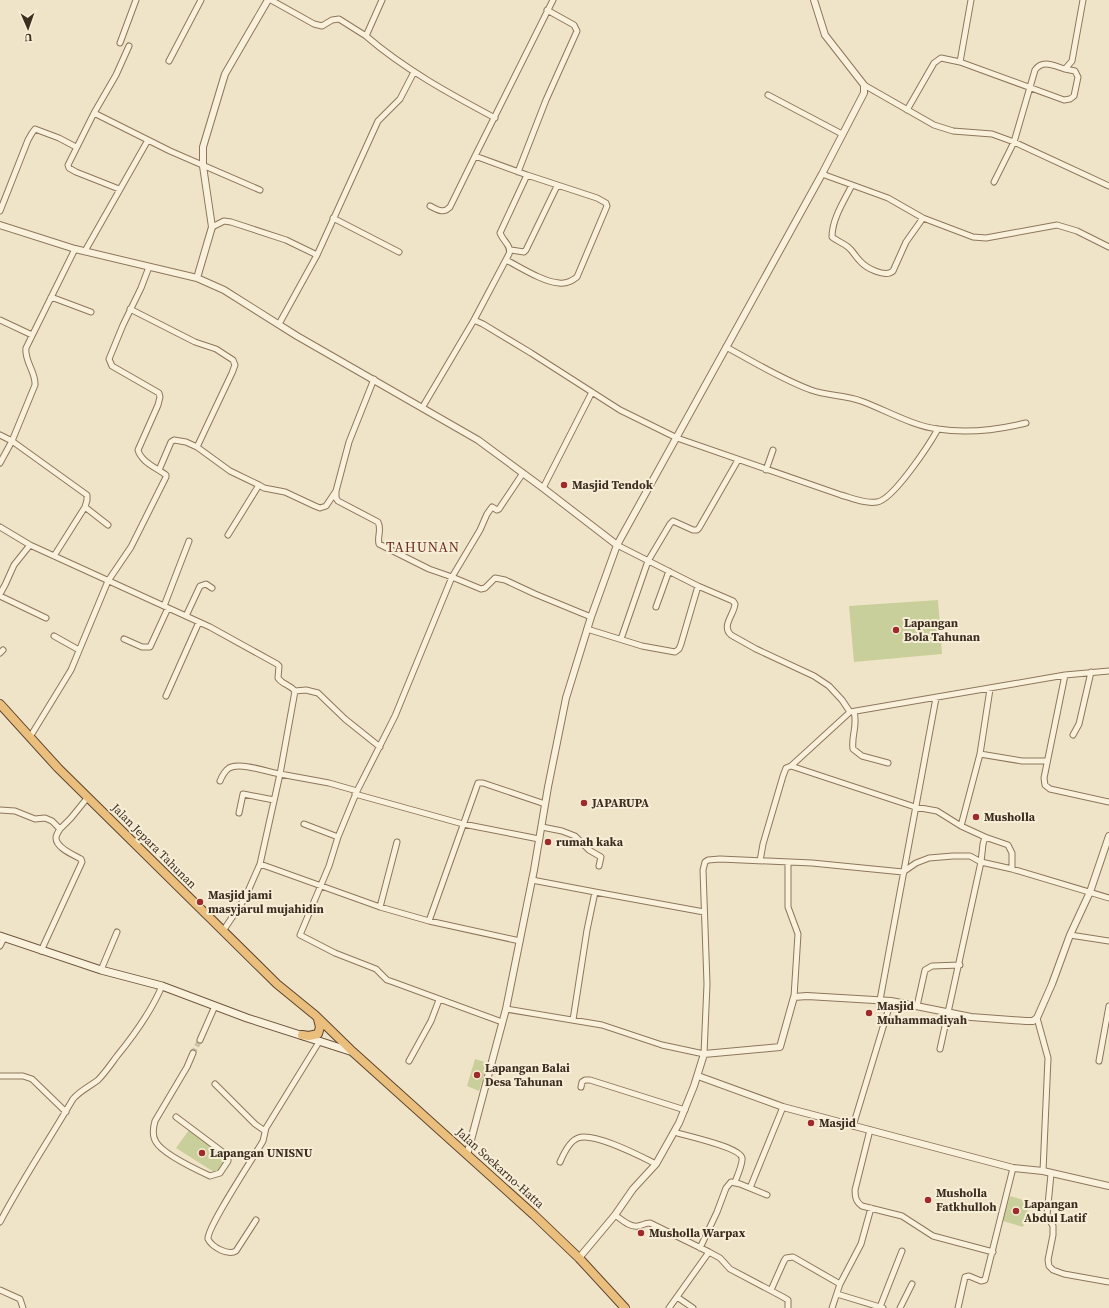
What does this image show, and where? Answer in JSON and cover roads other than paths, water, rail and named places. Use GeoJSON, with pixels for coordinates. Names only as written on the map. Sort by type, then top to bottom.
{"type":"FeatureCollection","features":[{"type":"Feature","properties":{"kind":"highway","name":"Jalan Jepara Tahunan"},"geometry":{"type":"LineString","coordinates":[[0,704],[58,768],[88,798],[277,984],[315,1015]]}},
{"type":"Feature","properties":{"kind":"highway"},"geometry":{"type":"LineString","coordinates":[[302,1035],[309,1036],[318,1034],[320,1031],[320,1024],[315,1015]]}},
{"type":"Feature","properties":{"kind":"highway","name":"Jalan Soekarno-Hatta"},"geometry":{"type":"LineString","coordinates":[[315,1015],[353,1052],[534,1215],[579,1258],[625,1308]]}},
{"type":"Feature","properties":{"kind":"main road"},"geometry":{"type":"LineString","coordinates":[[2,937],[101,970],[162,986],[247,1018],[353,1052]]}},
{"type":"Feature","properties":{"kind":"street"},"geometry":{"type":"LineString","coordinates":[[120,43],[136,0]]}},
{"type":"Feature","properties":{"kind":"street"},"geometry":{"type":"LineString","coordinates":[[168,61],[201,0]]}},
{"type":"Feature","properties":{"kind":"street"},"geometry":{"type":"LineString","coordinates":[[197,278],[212,227],[203,166],[203,147],[225,74],[269,0],[314,24],[322,26],[332,20],[338,20],[366,36],[414,72],[495,118]]}},
{"type":"Feature","properties":{"kind":"street"},"geometry":{"type":"LineString","coordinates":[[366,36],[382,0]]}},
{"type":"Feature","properties":{"kind":"street"},"geometry":{"type":"LineString","coordinates":[[430,206],[441,212],[446,211],[450,207],[553,0]]}},
{"type":"Feature","properties":{"kind":"street"},"geometry":{"type":"LineString","coordinates":[[814,0],[825,35],[864,85],[928,123],[948,130],[992,134],[1014,142],[1109,186]]}},
{"type":"Feature","properties":{"kind":"street"},"geometry":{"type":"LineString","coordinates":[[960,62],[971,0]]}},
{"type":"Feature","properties":{"kind":"street"},"geometry":{"type":"LineString","coordinates":[[1065,69],[1072,61],[1083,0]]}},
{"type":"Feature","properties":{"kind":"street"},"geometry":{"type":"LineString","coordinates":[[518,172],[546,100],[577,31],[574,25],[547,10]]}},
{"type":"Feature","properties":{"kind":"street"},"geometry":{"type":"LineString","coordinates":[[120,189],[97,181],[69,168],[68,165],[94,113],[116,75],[129,46]]}},
{"type":"Feature","properties":{"kind":"street"},"geometry":{"type":"LineString","coordinates":[[907,110],[936,60],[941,58],[960,62],[1030,88],[1064,100],[1070,99],[1074,96],[1078,77],[1075,71],[1044,63],[1039,65],[1034,73],[1030,88],[1014,142],[994,182]]}},
{"type":"Feature","properties":{"kind":"street"},"geometry":{"type":"LineString","coordinates":[[279,324],[317,254],[378,121],[400,99],[414,72]]}},
{"type":"Feature","properties":{"kind":"street"},"geometry":{"type":"LineString","coordinates":[[467,1154],[506,1009],[540,840],[545,804],[566,698],[591,617],[617,545],[822,174],[864,93],[864,85]]}},
{"type":"Feature","properties":{"kind":"street"},"geometry":{"type":"LineString","coordinates":[[768,95],[842,134]]}},
{"type":"Feature","properties":{"kind":"street"},"geometry":{"type":"LineString","coordinates":[[94,113],[203,166],[260,190]]}},
{"type":"Feature","properties":{"kind":"street"},"geometry":{"type":"LineString","coordinates":[[0,211],[28,140],[35,130],[59,138],[76,147]]}},
{"type":"Feature","properties":{"kind":"street"},"geometry":{"type":"LineString","coordinates":[[85,251],[148,140]]}},
{"type":"Feature","properties":{"kind":"street"},"geometry":{"type":"LineString","coordinates":[[475,156],[557,186],[597,198],[606,203],[605,211],[577,277],[567,282],[558,283],[541,278],[506,260]]}},
{"type":"Feature","properties":{"kind":"street"},"geometry":{"type":"LineString","coordinates":[[822,174],[888,198],[923,218],[941,224],[962,234],[980,238],[994,237],[1053,225],[1077,231],[1109,247]]}},
{"type":"Feature","properties":{"kind":"street"},"geometry":{"type":"LineString","coordinates":[[527,175],[500,233],[511,250],[524,252],[526,250],[557,186]]}},
{"type":"Feature","properties":{"kind":"street"},"geometry":{"type":"LineString","coordinates":[[852,185],[835,221],[832,237],[847,246],[861,263],[873,270],[885,274],[893,271],[906,242],[923,218]]}},
{"type":"Feature","properties":{"kind":"street"},"geometry":{"type":"LineString","coordinates":[[333,218],[399,252]]}},
{"type":"Feature","properties":{"kind":"street"},"geometry":{"type":"LineString","coordinates":[[212,227],[224,221],[231,222],[286,240],[317,254]]}},
{"type":"Feature","properties":{"kind":"street"},"geometry":{"type":"LineString","coordinates":[[0,225],[74,249],[197,278],[236,297],[279,324],[478,440],[617,545],[648,562],[734,602],[734,610],[727,626],[728,632],[767,655],[814,676],[829,686],[856,718],[852,740],[853,749],[862,756],[888,763]]}},
{"type":"Feature","properties":{"kind":"street"},"geometry":{"type":"LineString","coordinates":[[0,463],[12,441],[35,385],[36,380],[26,352],[32,335],[74,249]]}},
{"type":"Feature","properties":{"kind":"street"},"geometry":{"type":"LineString","coordinates":[[422,408],[474,320],[511,250]]}},
{"type":"Feature","properties":{"kind":"street"},"geometry":{"type":"LineString","coordinates":[[30,737],[71,670],[108,581],[131,547],[166,477],[143,459],[138,450],[158,405],[160,397],[159,393],[112,366],[110,362],[110,353],[141,288],[149,267]]}},
{"type":"Feature","properties":{"kind":"street"},"geometry":{"type":"LineString","coordinates":[[51,297],[91,312]]}},
{"type":"Feature","properties":{"kind":"street"},"geometry":{"type":"LineString","coordinates":[[130,309],[195,342],[206,345],[225,354],[233,360],[235,365],[232,373],[197,447]]}},
{"type":"Feature","properties":{"kind":"street"},"geometry":{"type":"LineString","coordinates":[[0,320],[32,335]]}},
{"type":"Feature","properties":{"kind":"street"},"geometry":{"type":"LineString","coordinates":[[474,320],[620,410],[677,438],[766,470],[867,502],[877,502],[887,498],[902,481],[938,430]]}},
{"type":"Feature","properties":{"kind":"street"},"geometry":{"type":"LineString","coordinates":[[726,347],[811,390],[825,394],[843,395],[860,400],[918,424],[938,430],[974,432],[1026,423]]}},
{"type":"Feature","properties":{"kind":"street"},"geometry":{"type":"LineString","coordinates":[[374,379],[349,442],[336,491],[336,498],[378,522],[380,529],[378,540],[379,544],[424,567],[481,589],[485,588],[495,578],[505,580],[591,617]]}},
{"type":"Feature","properties":{"kind":"street"},"geometry":{"type":"LineString","coordinates":[[543,488],[592,392]]}},
{"type":"Feature","properties":{"kind":"street"},"geometry":{"type":"LineString","coordinates":[[0,435],[12,441],[87,495],[87,500],[84,507],[54,556]]}},
{"type":"Feature","properties":{"kind":"street"},"geometry":{"type":"LineString","coordinates":[[159,470],[169,446],[174,440],[186,442],[197,447],[230,470],[264,488],[285,492],[320,508],[326,506],[336,491]]}},
{"type":"Feature","properties":{"kind":"street"},"geometry":{"type":"LineString","coordinates":[[766,470],[773,450]]}},
{"type":"Feature","properties":{"kind":"street"},"geometry":{"type":"LineString","coordinates":[[621,639],[648,562],[670,524],[673,522],[693,530],[697,530],[738,460]]}},
{"type":"Feature","properties":{"kind":"street"},"geometry":{"type":"LineString","coordinates":[[502,1022],[388,980],[376,969],[335,953],[300,935],[321,886],[356,792],[395,716],[452,577],[480,530],[487,514],[492,507],[497,510],[500,509],[523,473]]}},
{"type":"Feature","properties":{"kind":"street"},"geometry":{"type":"LineString","coordinates":[[228,535],[259,485]]}},
{"type":"Feature","properties":{"kind":"street"},"geometry":{"type":"LineString","coordinates":[[84,507],[108,525]]}},
{"type":"Feature","properties":{"kind":"street"},"geometry":{"type":"LineString","coordinates":[[0,527],[30,545],[199,622],[277,664],[279,666],[278,678],[285,684],[291,686],[295,691],[280,774],[260,864],[245,898],[223,931]]}},
{"type":"Feature","properties":{"kind":"street"},"geometry":{"type":"LineString","coordinates":[[124,639],[142,647],[150,647],[166,607],[189,541]]}},
{"type":"Feature","properties":{"kind":"street"},"geometry":{"type":"LineString","coordinates":[[30,545],[14,565],[0,595],[46,618]]}},
{"type":"Feature","properties":{"kind":"street"},"geometry":{"type":"LineString","coordinates":[[656,606],[669,571]]}},
{"type":"Feature","properties":{"kind":"street"},"geometry":{"type":"LineString","coordinates":[[186,616],[200,586],[206,584],[212,588]]}},
{"type":"Feature","properties":{"kind":"street"},"geometry":{"type":"LineString","coordinates":[[587,629],[642,646],[665,651],[677,651],[681,644],[698,586]]}},
{"type":"Feature","properties":{"kind":"street"},"geometry":{"type":"LineString","coordinates":[[166,696],[199,622]]}},
{"type":"Feature","properties":{"kind":"street"},"geometry":{"type":"LineString","coordinates":[[54,636],[79,650]]}},
{"type":"Feature","properties":{"kind":"street"},"geometry":{"type":"LineString","coordinates":[[760,861],[763,844],[786,768],[791,766],[852,712],[1065,675],[1109,671]]}},
{"type":"Feature","properties":{"kind":"street"},"geometry":{"type":"LineString","coordinates":[[1073,735],[1079,724],[1091,672]]}},
{"type":"Feature","properties":{"kind":"street"},"geometry":{"type":"LineString","coordinates":[[1065,675],[1047,761],[1044,778],[1045,784],[1050,789],[1109,802]]}},
{"type":"Feature","properties":{"kind":"street"},"geometry":{"type":"LineString","coordinates":[[961,826],[980,754],[990,689]]}},
{"type":"Feature","properties":{"kind":"street"},"geometry":{"type":"LineString","coordinates":[[295,691],[306,690],[318,694],[345,719],[380,747]]}},
{"type":"Feature","properties":{"kind":"street"},"geometry":{"type":"LineString","coordinates":[[880,1000],[936,698]]}},
{"type":"Feature","properties":{"kind":"street"},"geometry":{"type":"LineString","coordinates":[[980,754],[1022,761],[1047,761]]}},
{"type":"Feature","properties":{"kind":"street"},"geometry":{"type":"LineString","coordinates":[[220,781],[229,768],[236,766],[254,768],[329,783],[463,824],[540,840]]}},
{"type":"Feature","properties":{"kind":"street"},"geometry":{"type":"LineString","coordinates":[[791,766],[915,807],[937,811],[961,826],[985,837],[1008,845],[1012,853],[1012,869]]}},
{"type":"Feature","properties":{"kind":"street"},"geometry":{"type":"LineString","coordinates":[[429,921],[478,784],[479,783],[545,804]]}},
{"type":"Feature","properties":{"kind":"street"},"geometry":{"type":"LineString","coordinates":[[239,813],[243,794],[274,800]]}},
{"type":"Feature","properties":{"kind":"street"},"geometry":{"type":"LineString","coordinates":[[41,951],[82,862],[81,859],[60,847],[56,837],[60,829],[88,798]]}},
{"type":"Feature","properties":{"kind":"street"},"geometry":{"type":"LineString","coordinates":[[0,810],[15,811],[35,819],[45,818],[52,821],[60,829]]}},
{"type":"Feature","properties":{"kind":"street"},"geometry":{"type":"LineString","coordinates":[[304,824],[338,838]]}},
{"type":"Feature","properties":{"kind":"street"},"geometry":{"type":"LineString","coordinates":[[542,827],[562,831],[575,836],[589,850],[601,857],[599,866]]}},
{"type":"Feature","properties":{"kind":"street"},"geometry":{"type":"LineString","coordinates":[[1043,1171],[1048,1058],[1038,1018],[1070,936],[1090,892],[1109,836]]}},
{"type":"Feature","properties":{"kind":"street"},"geometry":{"type":"LineString","coordinates":[[940,1049],[982,862],[985,837]]}},
{"type":"Feature","properties":{"kind":"street"},"geometry":{"type":"LineString","coordinates":[[380,907],[397,842]]}},
{"type":"Feature","properties":{"kind":"street"},"geometry":{"type":"LineString","coordinates":[[579,1258],[656,1164],[685,1110],[698,1076],[704,1054],[707,984],[703,870],[708,860],[720,859],[812,863],[903,872],[916,863],[929,858],[938,856],[970,856],[982,862],[1012,869],[1109,898]]}},
{"type":"Feature","properties":{"kind":"street"},"geometry":{"type":"LineString","coordinates":[[506,1009],[602,1025],[662,1045],[704,1054],[780,1047],[794,997],[798,934],[788,907],[788,863]]}},
{"type":"Feature","properties":{"kind":"street"},"geometry":{"type":"LineString","coordinates":[[260,864],[380,907],[429,921],[520,941]]}},
{"type":"Feature","properties":{"kind":"street"},"geometry":{"type":"LineString","coordinates":[[532,880],[704,912]]}},
{"type":"Feature","properties":{"kind":"street"},"geometry":{"type":"LineString","coordinates":[[574,1020],[587,930],[595,892]]}},
{"type":"Feature","properties":{"kind":"street"},"geometry":{"type":"LineString","coordinates":[[101,970],[117,932]]}},
{"type":"Feature","properties":{"kind":"street"},"geometry":{"type":"LineString","coordinates":[[1070,936],[1109,941]]}},
{"type":"Feature","properties":{"kind":"street"},"geometry":{"type":"LineString","coordinates":[[0,946],[2,937]]}},
{"type":"Feature","properties":{"kind":"street"},"geometry":{"type":"LineString","coordinates":[[916,1006],[925,970],[932,966],[960,965]]}},
{"type":"Feature","properties":{"kind":"street"},"geometry":{"type":"LineString","coordinates":[[0,1222],[13,1196],[74,1099],[80,1091],[97,1080],[132,1037],[150,1012],[162,986]]}},
{"type":"Feature","properties":{"kind":"street"},"geometry":{"type":"LineString","coordinates":[[794,997],[891,1001],[971,1016],[1004,1020],[1033,1021],[1038,1018]]}},
{"type":"Feature","properties":{"kind":"street"},"geometry":{"type":"LineString","coordinates":[[410,1061],[431,1021],[439,1000]]}},
{"type":"Feature","properties":{"kind":"street"},"geometry":{"type":"LineString","coordinates":[[853,1126],[891,1001]]}},
{"type":"Feature","properties":{"kind":"street"},"geometry":{"type":"LineString","coordinates":[[200,1040],[214,1006]]}},
{"type":"Feature","properties":{"kind":"street"},"geometry":{"type":"LineString","coordinates":[[1100,1061],[1109,1006]]}},
{"type":"Feature","properties":{"kind":"street"},"geometry":{"type":"LineString","coordinates":[[256,1220],[234,1253],[228,1253],[212,1244],[208,1239],[208,1233],[218,1215],[263,1141],[265,1131],[319,1042]]}},
{"type":"Feature","properties":{"kind":"street"},"geometry":{"type":"LineString","coordinates":[[176,1117],[228,1156],[228,1161],[220,1173],[210,1176],[201,1172],[166,1152],[154,1139],[153,1127],[155,1121],[187,1067],[193,1053]]}},
{"type":"Feature","properties":{"kind":"street"},"geometry":{"type":"LineString","coordinates":[[0,1076],[23,1076],[32,1079],[66,1112]]}},
{"type":"Feature","properties":{"kind":"street"},"geometry":{"type":"LineString","coordinates":[[698,1076],[783,1107],[853,1126],[1013,1168],[1043,1171],[1109,1186]]}},
{"type":"Feature","properties":{"kind":"street"},"geometry":{"type":"LineString","coordinates":[[581,1086],[582,1082],[585,1080],[590,1080],[685,1110]]}},
{"type":"Feature","properties":{"kind":"street"},"geometry":{"type":"LineString","coordinates":[[215,1084],[255,1124],[265,1131]]}},
{"type":"Feature","properties":{"kind":"street"},"geometry":{"type":"LineString","coordinates":[[750,1188],[783,1107]]}},
{"type":"Feature","properties":{"kind":"street"},"geometry":{"type":"LineString","coordinates":[[870,1130],[855,1195],[858,1203],[862,1206],[902,1216],[933,1236],[993,1252]]}},
{"type":"Feature","properties":{"kind":"street"},"geometry":{"type":"LineString","coordinates":[[674,1132],[724,1146],[735,1150],[740,1154],[742,1161],[735,1182]]}},
{"type":"Feature","properties":{"kind":"street"},"geometry":{"type":"LineString","coordinates":[[560,1162],[573,1140],[584,1137],[601,1140],[632,1152],[656,1164]]}},
{"type":"Feature","properties":{"kind":"street"},"geometry":{"type":"LineString","coordinates":[[958,1308],[965,1277],[969,1276],[981,1281],[986,1280],[1013,1168]]}},
{"type":"Feature","properties":{"kind":"street"},"geometry":{"type":"LineString","coordinates":[[1051,1174],[1047,1215],[1053,1226],[1053,1235],[1048,1260],[1049,1266],[1053,1270],[1064,1274],[1109,1282]]}},
{"type":"Feature","properties":{"kind":"street"},"geometry":{"type":"LineString","coordinates":[[700,1248],[728,1184],[735,1182],[767,1195]]}},
{"type":"Feature","properties":{"kind":"street"},"geometry":{"type":"LineString","coordinates":[[832,1308],[840,1284],[861,1244],[871,1208]]}},
{"type":"Feature","properties":{"kind":"street"},"geometry":{"type":"LineString","coordinates":[[615,1215],[634,1226],[650,1223],[709,1252],[720,1258],[730,1269],[772,1290],[788,1300],[788,1308]]}},
{"type":"Feature","properties":{"kind":"street"},"geometry":{"type":"LineString","coordinates":[[837,1294],[882,1308],[902,1251]]}},
{"type":"Feature","properties":{"kind":"street"},"geometry":{"type":"LineString","coordinates":[[669,1308],[709,1252]]}},
{"type":"Feature","properties":{"kind":"street"},"geometry":{"type":"LineString","coordinates":[[772,1290],[786,1258],[789,1257],[793,1257],[840,1284]]}},
{"type":"Feature","properties":{"kind":"street"},"geometry":{"type":"LineString","coordinates":[[900,1308],[912,1284]]}},
{"type":"Feature","properties":{"kind":"street"},"geometry":{"type":"LineString","coordinates":[[0,1290],[20,1300],[23,1308]]}},
{"type":"Feature","properties":{"kind":"street"},"geometry":{"type":"LineString","coordinates":[[678,1296],[693,1308]]}},
{"type":"Feature","properties":{"kind":"tunnel"},"geometry":{"type":"LineString","coordinates":[[193,1053],[200,1040]]}},
{"type":"Feature","properties":{"kind":"place","name":"Masjid Tendok"},"geometry":{"type":"Point","coordinates":[564,485]}},
{"type":"Feature","properties":{"kind":"place","name":"Lapangan Bola Tahunan"},"geometry":{"type":"Point","coordinates":[896,630]}},
{"type":"Feature","properties":{"kind":"place","name":"JAPARUPA"},"geometry":{"type":"Point","coordinates":[584,803]}},
{"type":"Feature","properties":{"kind":"place","name":"Musholla"},"geometry":{"type":"Point","coordinates":[976,817]}},
{"type":"Feature","properties":{"kind":"place","name":"rumah kaka"},"geometry":{"type":"Point","coordinates":[548,842]}},
{"type":"Feature","properties":{"kind":"place","name":"Masjid jami masyjarul mujahidin"},"geometry":{"type":"Point","coordinates":[200,902]}},
{"type":"Feature","properties":{"kind":"place","name":"Masjid Muhammadiyah"},"geometry":{"type":"Point","coordinates":[869,1013]}},
{"type":"Feature","properties":{"kind":"place","name":"Lapangan Balai Desa Tahunan"},"geometry":{"type":"Point","coordinates":[477,1075]}},
{"type":"Feature","properties":{"kind":"place","name":"Masjid"},"geometry":{"type":"Point","coordinates":[811,1123]}},
{"type":"Feature","properties":{"kind":"place","name":"Lapangan UNISNU"},"geometry":{"type":"Point","coordinates":[202,1153]}},
{"type":"Feature","properties":{"kind":"place","name":"Musholla Fatkhulloh"},"geometry":{"type":"Point","coordinates":[928,1200]}},
{"type":"Feature","properties":{"kind":"place","name":"Lapangan Abdul Latif"},"geometry":{"type":"Point","coordinates":[1016,1211]}},
{"type":"Feature","properties":{"kind":"place","name":"Musholla Warpax"},"geometry":{"type":"Point","coordinates":[641,1233]}},
{"type":"Feature","properties":{"kind":"district","name":"TAHUNAN"},"geometry":{"type":"Point","coordinates":[423,547]}}]}
